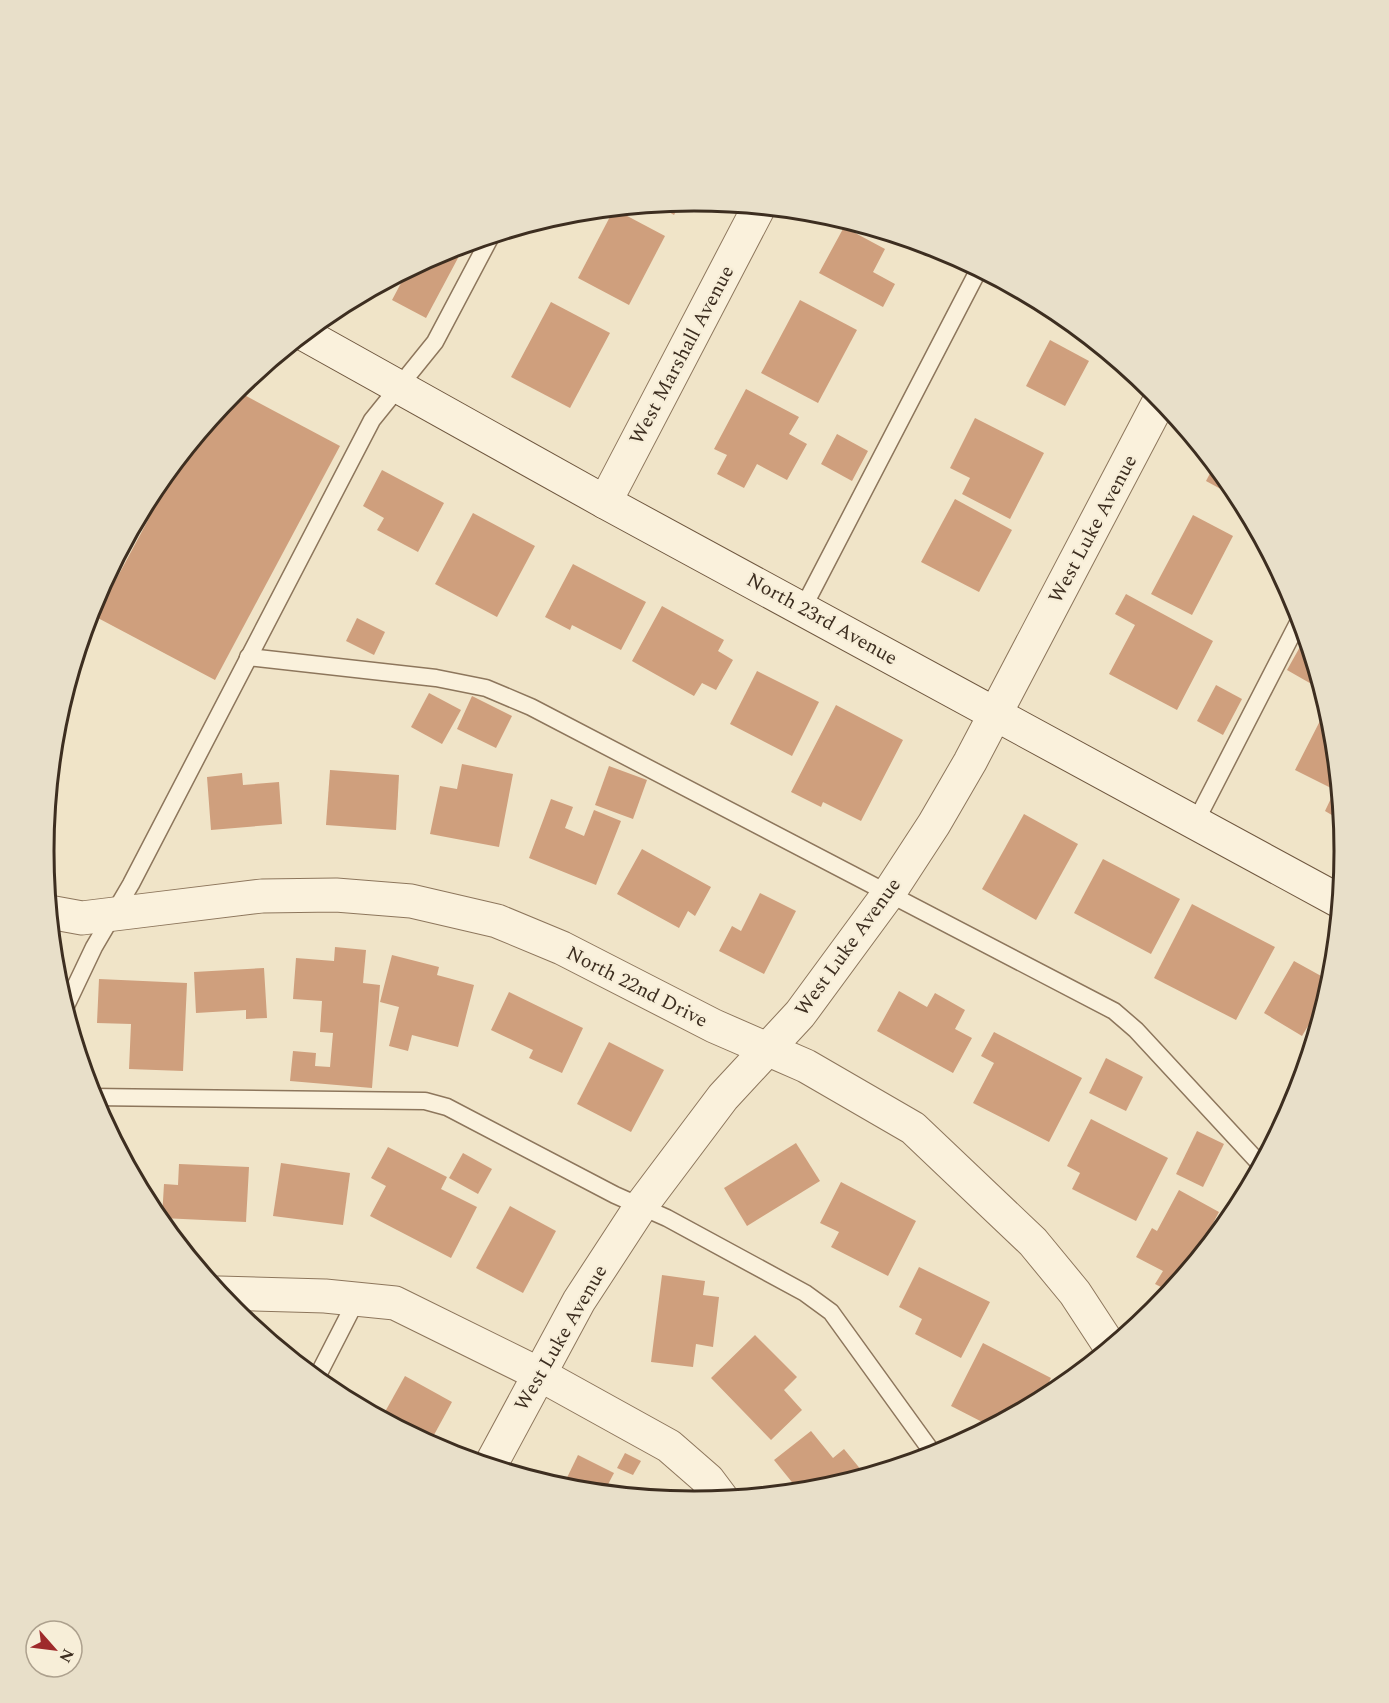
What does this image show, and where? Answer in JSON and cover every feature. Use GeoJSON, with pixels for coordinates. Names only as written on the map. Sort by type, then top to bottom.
{"type":"FeatureCollection","features":[{"type":"Feature","properties":{"kind":"street","name":"West Marshall Avenue"},"geometry":{"type":"LineString","coordinates":[[605,502],[755,214]]}},
{"type":"Feature","properties":{"kind":"street","name":"North 23rd Avenue"},"geometry":{"type":"LineString","coordinates":[[312,338],[605,502],[803,608],[994,716],[1334,898]]}},
{"type":"Feature","properties":{"kind":"street","name":"West Luke Avenue"},"geometry":{"type":"LineString","coordinates":[[494,1459],[579,1301],[641,1206],[723,1096],[800,1014],[889,893],[934,824],[994,716],[1156,408]]}},
{"type":"Feature","properties":{"kind":"street","name":"North 22nd Drive"},"geometry":{"type":"LineString","coordinates":[[57,913],[82,918],[113,916],[262,896],[336,895],[411,901],[497,921],[572,953],[714,1026],[806,1066],[913,1128],[1033,1242],[1075,1293],[1107,1341]]}},
{"type":"Feature","properties":{"kind":"street"},"geometry":{"type":"LineString","coordinates":[[232,1294],[357,1299],[394,1303],[539,1374],[669,1446],[707,1492]]}},
{"type":"Feature","properties":{"kind":"lane"},"geometry":{"type":"LineString","coordinates":[[71,996],[94,947],[113,916],[372,420],[435,342],[486,246]]}},
{"type":"Feature","properties":{"kind":"lane"},"geometry":{"type":"LineString","coordinates":[[803,608],[975,276]]}},
{"type":"Feature","properties":{"kind":"lane"},"geometry":{"type":"LineString","coordinates":[[1195,823],[1294,628]]}},
{"type":"Feature","properties":{"kind":"lane"},"geometry":{"type":"LineString","coordinates":[[248,657],[436,678],[486,688],[531,707],[1114,1011],[1136,1030],[1256,1159]]}},
{"type":"Feature","properties":{"kind":"lane"},"geometry":{"type":"LineString","coordinates":[[103,1097],[425,1101],[470,1117],[806,1293],[831,1312],[929,1447]]}},
{"type":"Feature","properties":{"kind":"lane"},"geometry":{"type":"LineString","coordinates":[[320,1371],[357,1299]]}},
{"type":"Feature","properties":{"kind":"building"},"geometry":{"type":"Polygon","coordinates":[[[625,215],[665,236],[629,305],[578,278],[610,216],[625,215]]]}},
{"type":"Feature","properties":{"kind":"building"},"geometry":{"type":"Polygon","coordinates":[[[843,229],[885,249],[873,272],[895,284],[883,307],[819,273],[843,229]]]}},
{"type":"Feature","properties":{"kind":"building"},"geometry":{"type":"Polygon","coordinates":[[[458,258],[426,318],[392,300],[402,282],[458,258]]]}},
{"type":"Feature","properties":{"kind":"building"},"geometry":{"type":"Polygon","coordinates":[[[800,300],[857,330],[818,403],[761,373],[800,300]]]}},
{"type":"Feature","properties":{"kind":"building"},"geometry":{"type":"Polygon","coordinates":[[[551,302],[610,333],[570,408],[511,377],[551,302]]]}},
{"type":"Feature","properties":{"kind":"building"},"geometry":{"type":"Polygon","coordinates":[[[1050,340],[1089,361],[1065,406],[1026,386],[1050,340]]]}},
{"type":"Feature","properties":{"kind":"building"},"geometry":{"type":"Polygon","coordinates":[[[746,389],[799,417],[789,434],[807,444],[787,480],[757,464],[744,488],[717,474],[727,455],[714,449],[746,389]]]}},
{"type":"Feature","properties":{"kind":"building"},"geometry":{"type":"Polygon","coordinates":[[[246,396],[340,446],[215,680],[98,618],[109,594],[162,496],[213,429],[246,396]]]}},
{"type":"Feature","properties":{"kind":"building"},"geometry":{"type":"Polygon","coordinates":[[[975,418],[1044,453],[1010,519],[962,494],[970,478],[950,468],[975,418]]]}},
{"type":"Feature","properties":{"kind":"building"},"geometry":{"type":"Polygon","coordinates":[[[837,434],[868,451],[852,481],[821,464],[837,434]]]}},
{"type":"Feature","properties":{"kind":"building"},"geometry":{"type":"Polygon","coordinates":[[[382,470],[444,503],[418,552],[377,530],[384,518],[363,506],[382,470]]]}},
{"type":"Feature","properties":{"kind":"building"},"geometry":{"type":"Polygon","coordinates":[[[1210,473],[1223,490],[1206,481],[1210,473]]]}},
{"type":"Feature","properties":{"kind":"building"},"geometry":{"type":"Polygon","coordinates":[[[955,499],[1012,530],[979,592],[921,562],[955,499]]]}},
{"type":"Feature","properties":{"kind":"building"},"geometry":{"type":"Polygon","coordinates":[[[473,513],[535,546],[497,617],[435,584],[473,513]]]}},
{"type":"Feature","properties":{"kind":"building"},"geometry":{"type":"Polygon","coordinates":[[[1193,515],[1233,536],[1192,615],[1151,594],[1193,515]]]}},
{"type":"Feature","properties":{"kind":"building"},"geometry":{"type":"Polygon","coordinates":[[[573,564],[646,602],[621,650],[572,625],[570,630],[545,617],[573,564]]]}},
{"type":"Feature","properties":{"kind":"building"},"geometry":{"type":"Polygon","coordinates":[[[1126,594],[1213,641],[1177,710],[1109,674],[1135,625],[1115,614],[1126,594]]]}},
{"type":"Feature","properties":{"kind":"building"},"geometry":{"type":"Polygon","coordinates":[[[662,606],[724,640],[718,651],[733,660],[716,690],[702,683],[694,696],[632,661],[662,606]]]}},
{"type":"Feature","properties":{"kind":"building"},"geometry":{"type":"Polygon","coordinates":[[[357,618],[385,632],[374,655],[346,641],[357,618]]]}},
{"type":"Feature","properties":{"kind":"building"},"geometry":{"type":"Polygon","coordinates":[[[1301,645],[1313,685],[1287,670],[1301,645]]]}},
{"type":"Feature","properties":{"kind":"building"},"geometry":{"type":"Polygon","coordinates":[[[757,671],[819,702],[792,756],[730,724],[757,671]]]}},
{"type":"Feature","properties":{"kind":"building"},"geometry":{"type":"Polygon","coordinates":[[[1216,685],[1242,699],[1223,735],[1197,721],[1216,685]]]}},
{"type":"Feature","properties":{"kind":"building"},"geometry":{"type":"Polygon","coordinates":[[[429,693],[461,710],[442,744],[411,727],[429,693]]]}},
{"type":"Feature","properties":{"kind":"building"},"geometry":{"type":"Polygon","coordinates":[[[472,696],[512,716],[496,748],[457,729],[472,696]]]}},
{"type":"Feature","properties":{"kind":"building"},"geometry":{"type":"Polygon","coordinates":[[[836,705],[903,740],[861,821],[823,802],[821,807],[791,792],[836,705]]]}},
{"type":"Feature","properties":{"kind":"building"},"geometry":{"type":"Polygon","coordinates":[[[1321,719],[1332,788],[1295,770],[1321,719]]]}},
{"type":"Feature","properties":{"kind":"building"},"geometry":{"type":"Polygon","coordinates":[[[462,764],[513,774],[499,847],[430,834],[440,786],[457,789],[462,764]]]}},
{"type":"Feature","properties":{"kind":"building"},"geometry":{"type":"Polygon","coordinates":[[[609,766],[647,780],[633,819],[595,805],[609,766]]]}},
{"type":"Feature","properties":{"kind":"building"},"geometry":{"type":"Polygon","coordinates":[[[330,770],[399,775],[396,830],[326,825],[330,770]]]}},
{"type":"Feature","properties":{"kind":"building"},"geometry":{"type":"Polygon","coordinates":[[[242,773],[243,785],[279,782],[282,824],[211,830],[207,777],[242,773]]]}},
{"type":"Feature","properties":{"kind":"building"},"geometry":{"type":"Polygon","coordinates":[[[1333,795],[1334,816],[1325,811],[1333,795]]]}},
{"type":"Feature","properties":{"kind":"building"},"geometry":{"type":"Polygon","coordinates":[[[551,799],[573,807],[565,828],[584,836],[594,810],[621,821],[596,885],[529,858],[551,799]]]}},
{"type":"Feature","properties":{"kind":"building"},"geometry":{"type":"Polygon","coordinates":[[[1024,814],[1078,844],[1036,920],[982,889],[1024,814]]]}},
{"type":"Feature","properties":{"kind":"building"},"geometry":{"type":"Polygon","coordinates":[[[642,849],[711,887],[695,916],[688,911],[679,928],[617,894],[642,849]]]}},
{"type":"Feature","properties":{"kind":"building"},"geometry":{"type":"Polygon","coordinates":[[[1103,859],[1180,899],[1151,954],[1074,913],[1103,859]]]}},
{"type":"Feature","properties":{"kind":"building"},"geometry":{"type":"Polygon","coordinates":[[[760,893],[796,911],[764,974],[719,951],[732,926],[741,931],[760,893]]]}},
{"type":"Feature","properties":{"kind":"building"},"geometry":{"type":"Polygon","coordinates":[[[1192,904],[1275,947],[1236,1020],[1154,978],[1192,904]]]}},
{"type":"Feature","properties":{"kind":"building"},"geometry":{"type":"Polygon","coordinates":[[[335,947],[366,950],[363,983],[380,985],[372,1088],[290,1081],[293,1051],[316,1053],[315,1066],[330,1067],[333,1033],[320,1032],[322,1001],[293,999],[296,958],[334,961],[335,947]]]}},
{"type":"Feature","properties":{"kind":"building"},"geometry":{"type":"Polygon","coordinates":[[[392,955],[439,967],[437,975],[474,985],[458,1047],[412,1035],[408,1051],[389,1046],[399,1007],[380,1002],[392,955]]]}},
{"type":"Feature","properties":{"kind":"building"},"geometry":{"type":"Polygon","coordinates":[[[1294,961],[1323,977],[1312,1021],[1302,1036],[1264,1013],[1294,961]]]}},
{"type":"Feature","properties":{"kind":"building"},"geometry":{"type":"Polygon","coordinates":[[[264,968],[267,1018],[246,1019],[246,1010],[196,1013],[194,972],[264,968]]]}},
{"type":"Feature","properties":{"kind":"building"},"geometry":{"type":"Polygon","coordinates":[[[99,979],[187,983],[183,1071],[129,1069],[131,1024],[97,1023],[99,979]]]}},
{"type":"Feature","properties":{"kind":"building"},"geometry":{"type":"Polygon","coordinates":[[[899,991],[927,1007],[935,993],[965,1010],[955,1029],[972,1038],[953,1073],[877,1031],[899,991]]]}},
{"type":"Feature","properties":{"kind":"building"},"geometry":{"type":"Polygon","coordinates":[[[509,992],[583,1028],[562,1073],[529,1058],[533,1050],[491,1030],[509,992]]]}},
{"type":"Feature","properties":{"kind":"building"},"geometry":{"type":"Polygon","coordinates":[[[994,1032],[1082,1078],[1049,1142],[973,1103],[994,1063],[981,1056],[994,1032]]]}},
{"type":"Feature","properties":{"kind":"building"},"geometry":{"type":"Polygon","coordinates":[[[609,1042],[664,1070],[631,1132],[577,1104],[609,1042]]]}},
{"type":"Feature","properties":{"kind":"building"},"geometry":{"type":"Polygon","coordinates":[[[1106,1058],[1143,1077],[1126,1111],[1089,1093],[1106,1058]]]}},
{"type":"Feature","properties":{"kind":"building"},"geometry":{"type":"Polygon","coordinates":[[[1091,1119],[1168,1158],[1136,1221],[1072,1189],[1080,1173],[1067,1166],[1091,1119]]]}},
{"type":"Feature","properties":{"kind":"building"},"geometry":{"type":"Polygon","coordinates":[[[1197,1131],[1224,1144],[1203,1187],[1176,1174],[1197,1131]]]}},
{"type":"Feature","properties":{"kind":"building"},"geometry":{"type":"Polygon","coordinates":[[[796,1143],[820,1181],[747,1226],[724,1188],[796,1143]]]}},
{"type":"Feature","properties":{"kind":"building"},"geometry":{"type":"Polygon","coordinates":[[[388,1147],[447,1177],[441,1189],[477,1207],[451,1258],[370,1216],[386,1186],[371,1178],[388,1147]]]}},
{"type":"Feature","properties":{"kind":"building"},"geometry":{"type":"Polygon","coordinates":[[[463,1153],[492,1169],[478,1194],[449,1178],[463,1153]]]}},
{"type":"Feature","properties":{"kind":"building"},"geometry":{"type":"Polygon","coordinates":[[[281,1163],[350,1173],[343,1225],[273,1216],[281,1163]]]}},
{"type":"Feature","properties":{"kind":"building"},"geometry":{"type":"Polygon","coordinates":[[[179,1164],[249,1167],[246,1222],[170,1218],[163,1208],[164,1184],[178,1185],[179,1164]]]}},
{"type":"Feature","properties":{"kind":"building"},"geometry":{"type":"Polygon","coordinates":[[[841,1182],[916,1221],[888,1276],[831,1247],[839,1232],[820,1223],[841,1182]]]}},
{"type":"Feature","properties":{"kind":"building"},"geometry":{"type":"Polygon","coordinates":[[[1179,1190],[1219,1212],[1203,1241],[1163,1288],[1155,1284],[1163,1271],[1136,1257],[1152,1228],[1157,1231],[1179,1190]]]}},
{"type":"Feature","properties":{"kind":"building"},"geometry":{"type":"Polygon","coordinates":[[[510,1206],[556,1231],[523,1293],[476,1268],[510,1206]]]}},
{"type":"Feature","properties":{"kind":"building"},"geometry":{"type":"Polygon","coordinates":[[[919,1267],[990,1302],[961,1358],[915,1334],[922,1319],[899,1307],[919,1267]]]}},
{"type":"Feature","properties":{"kind":"building"},"geometry":{"type":"Polygon","coordinates":[[[662,1275],[705,1281],[703,1295],[719,1297],[713,1347],[696,1344],[693,1367],[651,1362],[662,1275]]]}},
{"type":"Feature","properties":{"kind":"building"},"geometry":{"type":"Polygon","coordinates":[[[755,1335],[797,1377],[784,1390],[802,1410],[771,1440],[711,1378],[755,1335]]]}},
{"type":"Feature","properties":{"kind":"building"},"geometry":{"type":"Polygon","coordinates":[[[983,1343],[1051,1378],[1047,1386],[984,1423],[951,1406],[983,1343]]]}},
{"type":"Feature","properties":{"kind":"building"},"geometry":{"type":"Polygon","coordinates":[[[405,1376],[452,1402],[433,1436],[385,1412],[405,1376]]]}},
{"type":"Feature","properties":{"kind":"building"},"geometry":{"type":"Polygon","coordinates":[[[811,1431],[833,1458],[844,1449],[861,1470],[794,1484],[774,1460],[811,1431]]]}},
{"type":"Feature","properties":{"kind":"building"},"geometry":{"type":"Polygon","coordinates":[[[625,1453],[641,1461],[633,1475],[617,1468],[625,1453]]]}},
{"type":"Feature","properties":{"kind":"building"},"geometry":{"type":"Polygon","coordinates":[[[578,1455],[614,1473],[607,1486],[566,1479],[578,1455]]]}}]}
